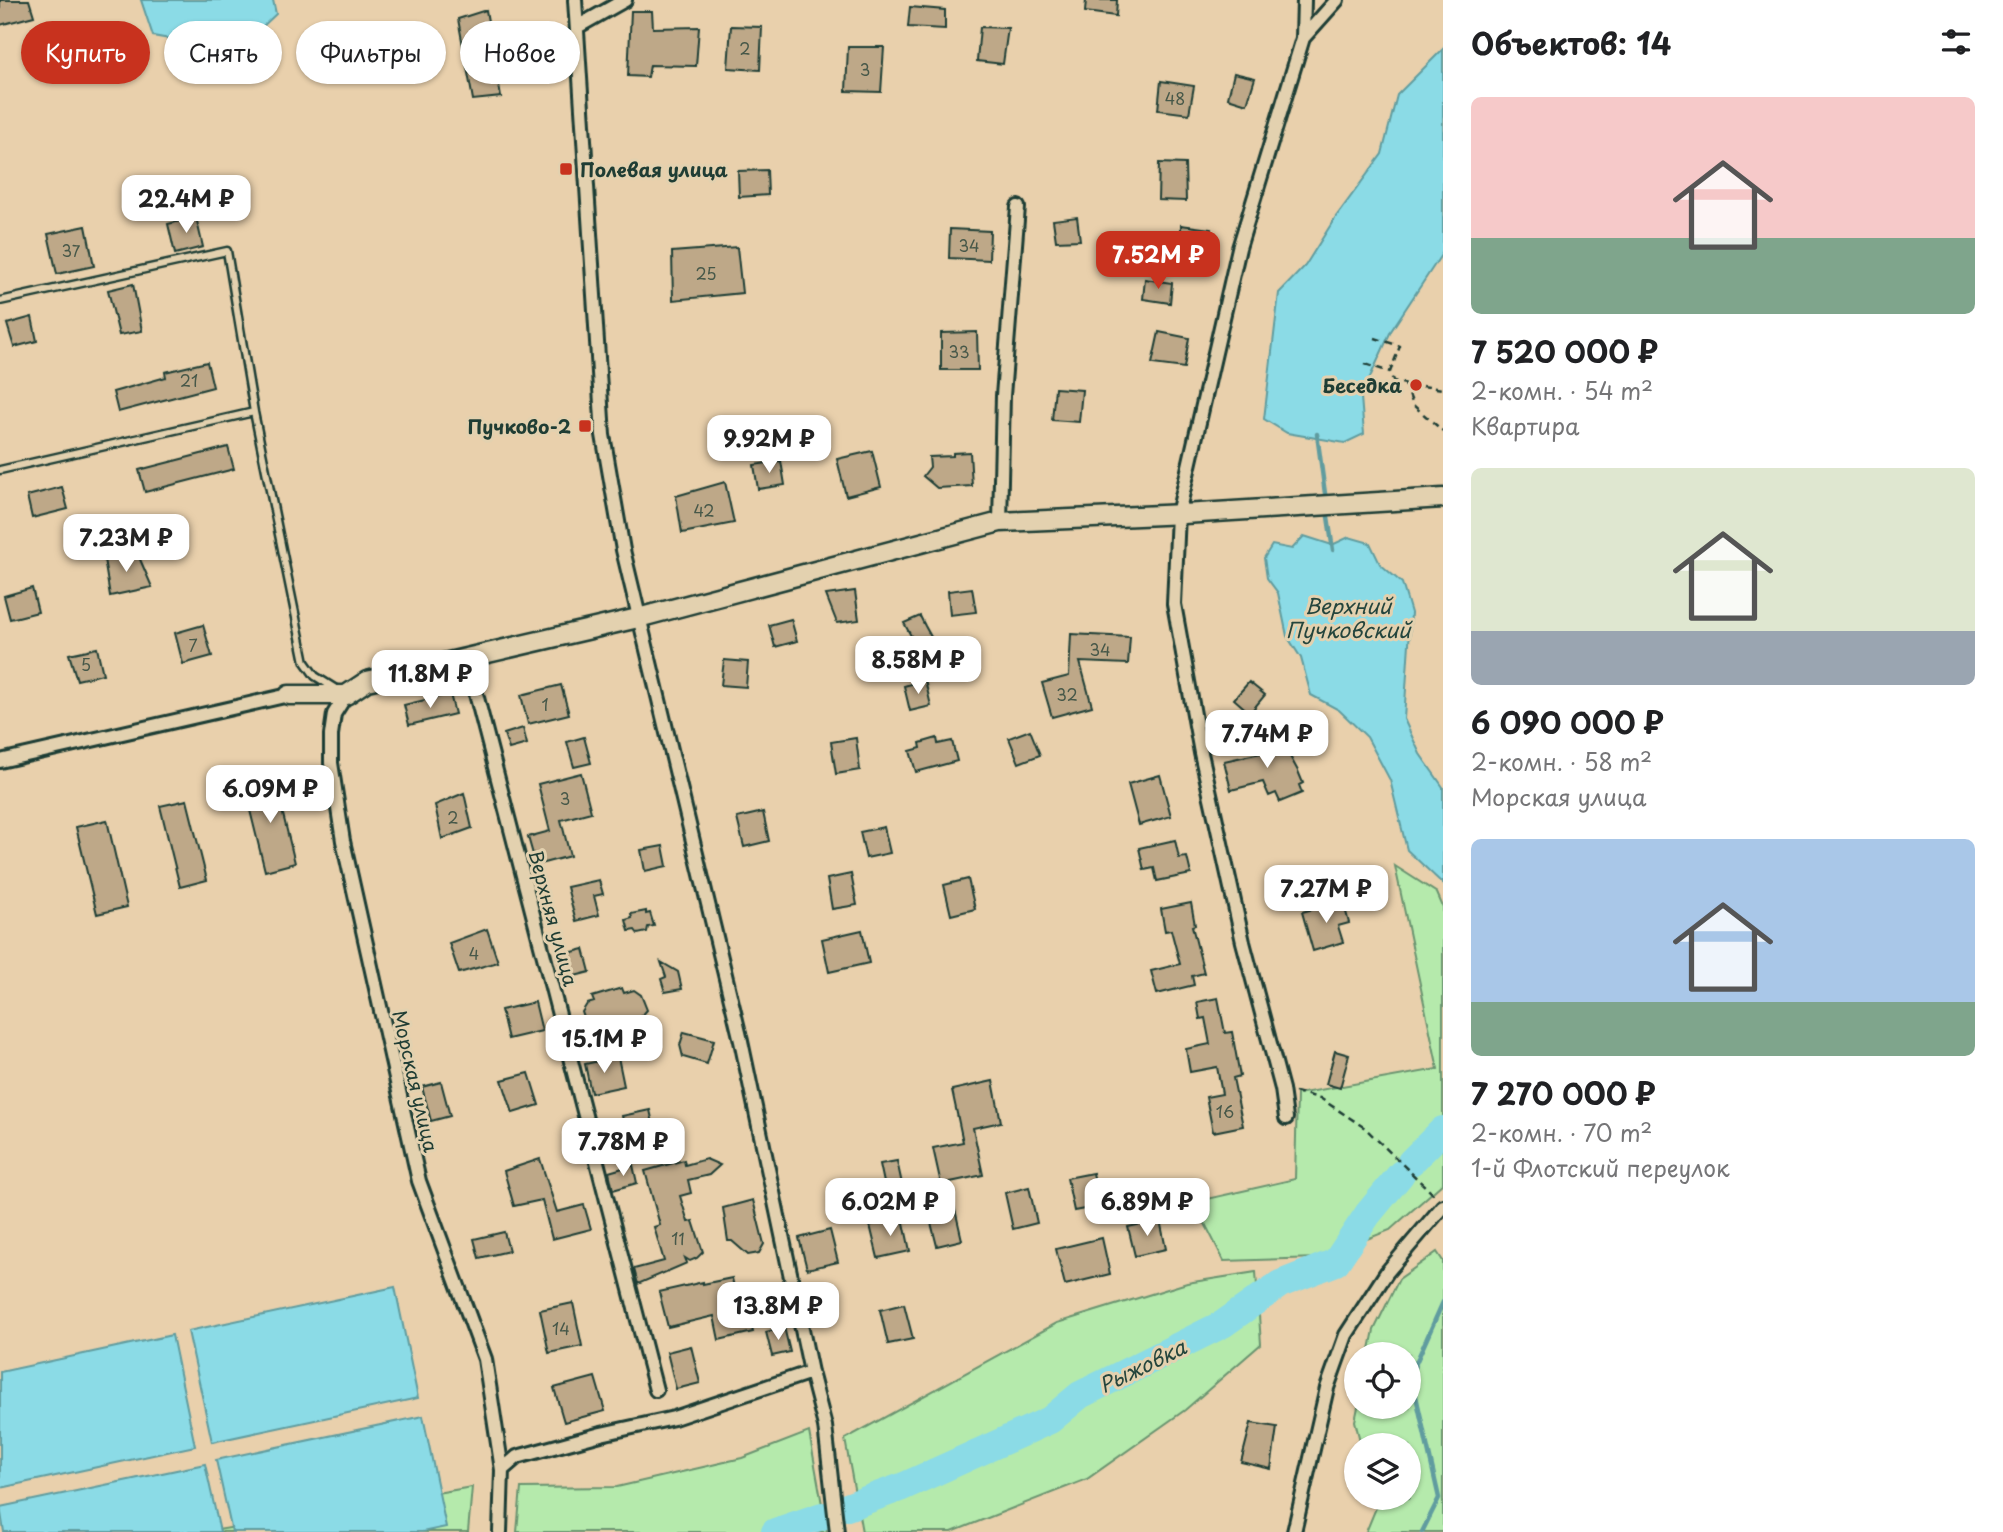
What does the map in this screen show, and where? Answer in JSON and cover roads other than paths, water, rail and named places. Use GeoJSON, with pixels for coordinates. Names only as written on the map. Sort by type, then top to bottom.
{"type":"FeatureCollection","features":[{"type":"Feature","properties":{"kind":"street"},"geometry":{"type":"LineString","coordinates":[[575,0],[577,21]]}},
{"type":"Feature","properties":{"kind":"street"},"geometry":{"type":"LineString","coordinates":[[580,25],[625,0]]}},
{"type":"Feature","properties":{"kind":"street"},"geometry":{"type":"LineString","coordinates":[[1286,1118],[1282,1089],[1242,942],[1199,740],[1174,604],[1178,514],[1239,248],[1303,38],[1304,0]]}},
{"type":"Feature","properties":{"kind":"street"},"geometry":{"type":"LineString","coordinates":[[1303,38],[1337,0]]}},
{"type":"Feature","properties":{"kind":"street"},"geometry":{"type":"LineString","coordinates":[[580,74],[603,435],[623,550],[741,1041],[811,1372],[825,1426],[837,1532]]}},
{"type":"Feature","properties":{"kind":"street"},"geometry":{"type":"LineString","coordinates":[[1000,522],[1003,396],[1018,208]]}},
{"type":"Feature","properties":{"kind":"street"},"geometry":{"type":"LineString","coordinates":[[0,761],[289,695],[346,695],[367,681],[638,618],[1000,522],[1443,498]]}},
{"type":"Feature","properties":{"kind":"street","name":"Верхняя улица"},"geometry":{"type":"LineString","coordinates":[[467,659],[656,1390]]}},
{"type":"Feature","properties":{"kind":"street","name":"Морская улица"},"geometry":{"type":"LineString","coordinates":[[346,695],[334,714],[331,735],[331,763],[343,841],[419,1181],[485,1359],[502,1471],[500,1532]]}},
{"type":"Feature","properties":{"kind":"street"},"geometry":{"type":"LineString","coordinates":[[1285,1532],[1295,1526],[1327,1388],[1346,1335],[1387,1272],[1443,1206]]}},
{"type":"Feature","properties":{"kind":"street"},"geometry":{"type":"LineString","coordinates":[[502,1471],[517,1457],[674,1418],[811,1372]]}},
{"type":"Feature","properties":{"kind":"lane"},"geometry":{"type":"LineString","coordinates":[[0,301],[227,251],[254,412],[305,662],[315,676],[346,695]]}},
{"type":"Feature","properties":{"kind":"lane"},"geometry":{"type":"LineString","coordinates":[[0,471],[254,412]]}},
{"type":"Feature","properties":{"kind":"water"},"geometry":{"type":"Polygon","coordinates":[[[141,0],[273,0],[276,14],[269,21],[164,21],[164,38],[153,36],[141,0]]]}},
{"type":"Feature","properties":{"kind":"water"},"geometry":{"type":"Polygon","coordinates":[[[1443,49],[1443,252],[1391,331],[1361,397],[1364,434],[1345,443],[1287,433],[1264,419],[1279,293],[1305,266],[1335,218],[1382,154],[1397,95],[1443,49]]]}},
{"type":"Feature","properties":{"kind":"water","name":"Верхний Пучковский"},"geometry":{"type":"Polygon","coordinates":[[[1304,536],[1332,545],[1349,537],[1370,543],[1380,564],[1402,583],[1411,613],[1404,719],[1420,754],[1443,787],[1443,884],[1407,850],[1390,780],[1367,737],[1339,710],[1311,695],[1301,658],[1287,636],[1278,593],[1267,578],[1264,558],[1272,545],[1292,549],[1304,536]]]}},
{"type":"Feature","properties":{"kind":"water"},"geometry":{"type":"Polygon","coordinates":[[[395,1287],[418,1398],[212,1442],[188,1331],[395,1287]]]}},
{"type":"Feature","properties":{"kind":"water"},"geometry":{"type":"Polygon","coordinates":[[[172,1335],[195,1446],[0,1488],[0,1372],[172,1335]]]}},
{"type":"Feature","properties":{"kind":"water"},"geometry":{"type":"Polygon","coordinates":[[[423,1416],[446,1527],[422,1532],[232,1532],[216,1460],[423,1416]]]}},
{"type":"Feature","properties":{"kind":"water"},"geometry":{"type":"Polygon","coordinates":[[[205,1464],[220,1532],[4,1532],[0,1507],[205,1464]]]}},
{"type":"Feature","properties":{"kind":"waterway"},"geometry":{"type":"LineString","coordinates":[[1317,434],[1326,501]]}},
{"type":"Feature","properties":{"kind":"waterway"},"geometry":{"type":"LineString","coordinates":[[1327,510],[1333,550]]}},
{"type":"Feature","properties":{"kind":"waterway","name":"Рыжовка"},"geometry":{"type":"LineString","coordinates":[[1411,1162],[1443,1130]]}},
{"type":"Feature","properties":{"kind":"waterway","name":"Рыжовка"},"geometry":{"type":"LineString","coordinates":[[847,1507],[902,1487],[1050,1420],[1080,1395],[1223,1324],[1280,1284],[1336,1262],[1368,1214],[1401,1174]]}},
{"type":"Feature","properties":{"kind":"waterway"},"geometry":{"type":"LineString","coordinates":[[1422,1532],[1439,1498],[1411,1374],[1443,1302]]}},
{"type":"Feature","properties":{"kind":"waterway","name":"Рыжовка"},"geometry":{"type":"LineString","coordinates":[[775,1532],[822,1516]]}},
{"type":"Feature","properties":{"kind":"place","name":"Полевая улица"},"geometry":{"type":"Point","coordinates":[566,169]}},
{"type":"Feature","properties":{"kind":"place","name":"Беседка"},"geometry":{"type":"Point","coordinates":[1416,385]}},
{"type":"Feature","properties":{"kind":"place","name":"Пучково-2"},"geometry":{"type":"Point","coordinates":[585,426]}}]}
